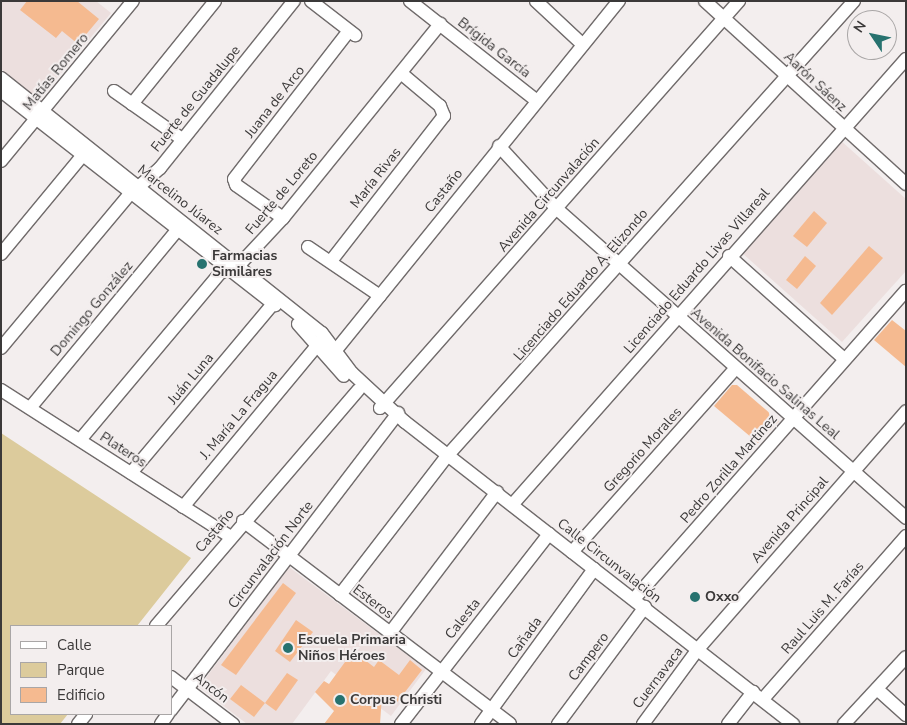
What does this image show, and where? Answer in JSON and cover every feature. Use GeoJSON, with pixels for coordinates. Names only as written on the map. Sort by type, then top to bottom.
{"type":"FeatureCollection","features":[{"type":"Feature","properties":{"kind":"street","name":"Matías Romero"},"geometry":{"type":"LineString","coordinates":[[1,161],[133,1]]}},
{"type":"Feature","properties":{"kind":"street"},"geometry":{"type":"LineString","coordinates":[[132,104],[215,1]]}},
{"type":"Feature","properties":{"kind":"street","name":"Fuerte de Guadalupe"},"geometry":{"type":"LineString","coordinates":[[1,348],[135,189],[182,139],[294,1]]}},
{"type":"Feature","properties":{"kind":"street","name":"Juana de Arco"},"geometry":{"type":"LineString","coordinates":[[283,218],[236,185],[234,178],[353,34],[311,1]]}},
{"type":"Feature","properties":{"kind":"street","name":"Brígida García"},"geometry":{"type":"LineString","coordinates":[[410,1],[536,100]]}},
{"type":"Feature","properties":{"kind":"street"},"geometry":{"type":"LineString","coordinates":[[536,1],[583,45]]}},
{"type":"Feature","properties":{"kind":"street","name":"Castaño"},"geometry":{"type":"LineString","coordinates":[[333,353],[536,100],[619,1]]}},
{"type":"Feature","properties":{"kind":"street","name":"Aarón Sáenz"},"geometry":{"type":"LineString","coordinates":[[704,1],[906,184]]}},
{"type":"Feature","properties":{"kind":"street","name":"Avenida Circunvalación"},"geometry":{"type":"LineString","coordinates":[[383,405],[739,1]]}},
{"type":"Feature","properties":{"kind":"street","name":"Licenciado Eduardo A. Elizondo"},"geometry":{"type":"LineString","coordinates":[[340,595],[448,455],[854,1]]}},
{"type":"Feature","properties":{"kind":"street","name":"Fuerte de Loreto"},"geometry":{"type":"LineString","coordinates":[[80,440],[233,266],[283,218],[440,24]]}},
{"type":"Feature","properties":{"kind":"street","name":"Licenciado Eduardo Livas Villareal"},"geometry":{"type":"LineString","coordinates":[[512,505],[843,128],[904,65]]}},
{"type":"Feature","properties":{"kind":"street","name":"María Rivas"},"geometry":{"type":"LineString","coordinates":[[331,261],[444,116],[440,106],[401,73]]}},
{"type":"Feature","properties":{"kind":"street","name":"Marcelino Júarez"},"geometry":{"type":"LineString","coordinates":[[1,78],[40,115],[276,301],[322,340],[333,353]]}},
{"type":"Feature","properties":{"kind":"street","name":"Marcelino Júarez"},"geometry":{"type":"LineString","coordinates":[[1,91],[40,115]]}},
{"type":"Feature","properties":{"kind":"street"},"geometry":{"type":"LineString","coordinates":[[114,91],[182,139]]}},
{"type":"Feature","properties":{"kind":"street","name":"Avenida Bonifacio Salinas Leal"},"geometry":{"type":"LineString","coordinates":[[499,146],[557,209],[618,265],[906,518]]}},
{"type":"Feature","properties":{"kind":"street"},"geometry":{"type":"LineString","coordinates":[[1,254],[86,151]]}},
{"type":"Feature","properties":{"kind":"street","name":"Domingo González"},"geometry":{"type":"LineString","coordinates":[[30,408],[181,225]]}},
{"type":"Feature","properties":{"kind":"street"},"geometry":{"type":"LineString","coordinates":[[308,246],[380,296]]}},
{"type":"Feature","properties":{"kind":"street"},"geometry":{"type":"LineString","coordinates":[[729,256],[844,359]]}},
{"type":"Feature","properties":{"kind":"street","name":"Pedro Zorilla Martinez"},"geometry":{"type":"LineString","coordinates":[[634,600],[844,359],[906,291]]}},
{"type":"Feature","properties":{"kind":"street","name":"Juán Luna"},"geometry":{"type":"LineString","coordinates":[[131,473],[276,301]]}},
{"type":"Feature","properties":{"kind":"street","name":"J. María La Fragua"},"geometry":{"type":"LineString","coordinates":[[183,507],[322,340]]}},
{"type":"Feature","properties":{"kind":"street","name":"Calle Circunvalación"},"geometry":{"type":"LineString","coordinates":[[333,353],[358,390],[383,405]]}},
{"type":"Feature","properties":{"kind":"street","name":"Calle Circunvalación"},"geometry":{"type":"LineString","coordinates":[[333,353],[383,405],[399,418],[497,492],[793,724]]}},
{"type":"Feature","properties":{"kind":"street","name":"Gregorio Morales"},"geometry":{"type":"LineString","coordinates":[[572,552],[736,368]]}},
{"type":"Feature","properties":{"kind":"street","name":"Plateros"},"geometry":{"type":"LineString","coordinates":[[1,390],[229,536]]}},
{"type":"Feature","properties":{"kind":"street","name":"Castaño"},"geometry":{"type":"LineString","coordinates":[[157,625],[229,536],[358,390]]}},
{"type":"Feature","properties":{"kind":"street","name":"Avenida Principal"},"geometry":{"type":"LineString","coordinates":[[698,649],[906,411]]}},
{"type":"Feature","properties":{"kind":"street","name":"Circunvalación Norte"},"geometry":{"type":"LineString","coordinates":[[172,709],[289,556],[399,418]]}},
{"type":"Feature","properties":{"kind":"street"},"geometry":{"type":"LineString","coordinates":[[390,633],[497,492]]}},
{"type":"Feature","properties":{"kind":"street","name":"Esteros"},"geometry":{"type":"LineString","coordinates":[[242,521],[510,724]]}},
{"type":"Feature","properties":{"kind":"street","name":"Calesta"},"geometry":{"type":"LineString","coordinates":[[401,724],[549,534]]}},
{"type":"Feature","properties":{"kind":"street","name":"Raul Luis M. Farías"},"geometry":{"type":"LineString","coordinates":[[728,724],[758,696],[906,536]]}},
{"type":"Feature","properties":{"kind":"street","name":"Cañada"},"geometry":{"type":"LineString","coordinates":[[482,724],[594,569]]}},
{"type":"Feature","properties":{"kind":"street","name":"Campero"},"geometry":{"type":"LineString","coordinates":[[558,724],[645,608]]}},
{"type":"Feature","properties":{"kind":"street","name":"Cuernavaca"},"geometry":{"type":"LineString","coordinates":[[643,724],[698,649]]}},
{"type":"Feature","properties":{"kind":"street"},"geometry":{"type":"LineString","coordinates":[[844,724],[906,657]]}},
{"type":"Feature","properties":{"kind":"street","name":"Ancón"},"geometry":{"type":"LineString","coordinates":[[172,678],[233,724]]}},
{"type":"Feature","properties":{"kind":"street"},"geometry":{"type":"LineString","coordinates":[[876,689],[906,715]]}},
{"type":"Feature","properties":{"kind":"shaded area"},"geometry":{"type":"Polygon","coordinates":[[[1,1],[96,1],[111,13],[39,100],[1,69],[1,1]]]}},
{"type":"Feature","properties":{"kind":"shaded area"},"geometry":{"type":"Polygon","coordinates":[[[840,140],[906,199],[906,271],[842,342],[741,252],[840,140]]]}},
{"type":"Feature","properties":{"kind":"shaded area","name":"Escuela Primaria Niños Héroes"},"geometry":{"type":"Polygon","coordinates":[[[289,567],[426,669],[391,716],[331,671],[292,724],[247,724],[199,687],[289,567]]]}},
{"type":"Feature","properties":{"kind":"green space"},"geometry":{"type":"Polygon","coordinates":[[[1,433],[191,558],[138,625],[10,625],[10,715],[67,715],[60,724],[1,724],[1,433]]]}},
{"type":"Feature","properties":{"kind":"building"},"geometry":{"type":"Polygon","coordinates":[[[27,1],[77,1],[99,19],[78,44],[62,31],[56,38],[20,10],[27,1]]]}},
{"type":"Feature","properties":{"kind":"building"},"geometry":{"type":"Polygon","coordinates":[[[814,211],[827,223],[807,247],[793,236],[814,211]]]}},
{"type":"Feature","properties":{"kind":"building"},"geometry":{"type":"Polygon","coordinates":[[[869,246],[883,258],[832,315],[820,303],[869,246]]]}},
{"type":"Feature","properties":{"kind":"building"},"geometry":{"type":"Polygon","coordinates":[[[805,256],[816,266],[797,289],[786,280],[805,256]]]}},
{"type":"Feature","properties":{"kind":"building"},"geometry":{"type":"Polygon","coordinates":[[[892,320],[906,331],[906,367],[874,340],[892,320]]]}},
{"type":"Feature","properties":{"kind":"building"},"geometry":{"type":"Polygon","coordinates":[[[732,385],[737,385],[779,421],[758,443],[714,406],[732,385]]]}},
{"type":"Feature","properties":{"kind":"building"},"geometry":{"type":"Polygon","coordinates":[[[283,583],[296,593],[236,675],[221,665],[283,583]]]}},
{"type":"Feature","properties":{"kind":"building"},"geometry":{"type":"Polygon","coordinates":[[[296,620],[313,632],[290,662],[275,651],[296,620]]]}},
{"type":"Feature","properties":{"kind":"building"},"geometry":{"type":"Polygon","coordinates":[[[353,651],[374,667],[379,660],[399,675],[410,660],[422,670],[395,705],[382,695],[380,724],[324,724],[334,711],[315,692],[324,681],[329,684],[353,651]]]}},
{"type":"Feature","properties":{"kind":"building"},"geometry":{"type":"Polygon","coordinates":[[[287,673],[298,680],[276,711],[265,703],[287,673]]]}},
{"type":"Feature","properties":{"kind":"building"},"geometry":{"type":"Polygon","coordinates":[[[241,685],[265,703],[254,717],[230,699],[241,685]]]}},
{"type":"Feature","properties":{"kind":"place","name":"Farmacias Similares"},"geometry":{"type":"Point","coordinates":[202,264]}},
{"type":"Feature","properties":{"kind":"place","name":"Oxxo"},"geometry":{"type":"Point","coordinates":[695,597]}},
{"type":"Feature","properties":{"kind":"place","name":"Escuela Primaria Niños Héroes"},"geometry":{"type":"Point","coordinates":[288,648]}},
{"type":"Feature","properties":{"kind":"place","name":"Corpus Christi"},"geometry":{"type":"Point","coordinates":[340,700]}}]}
